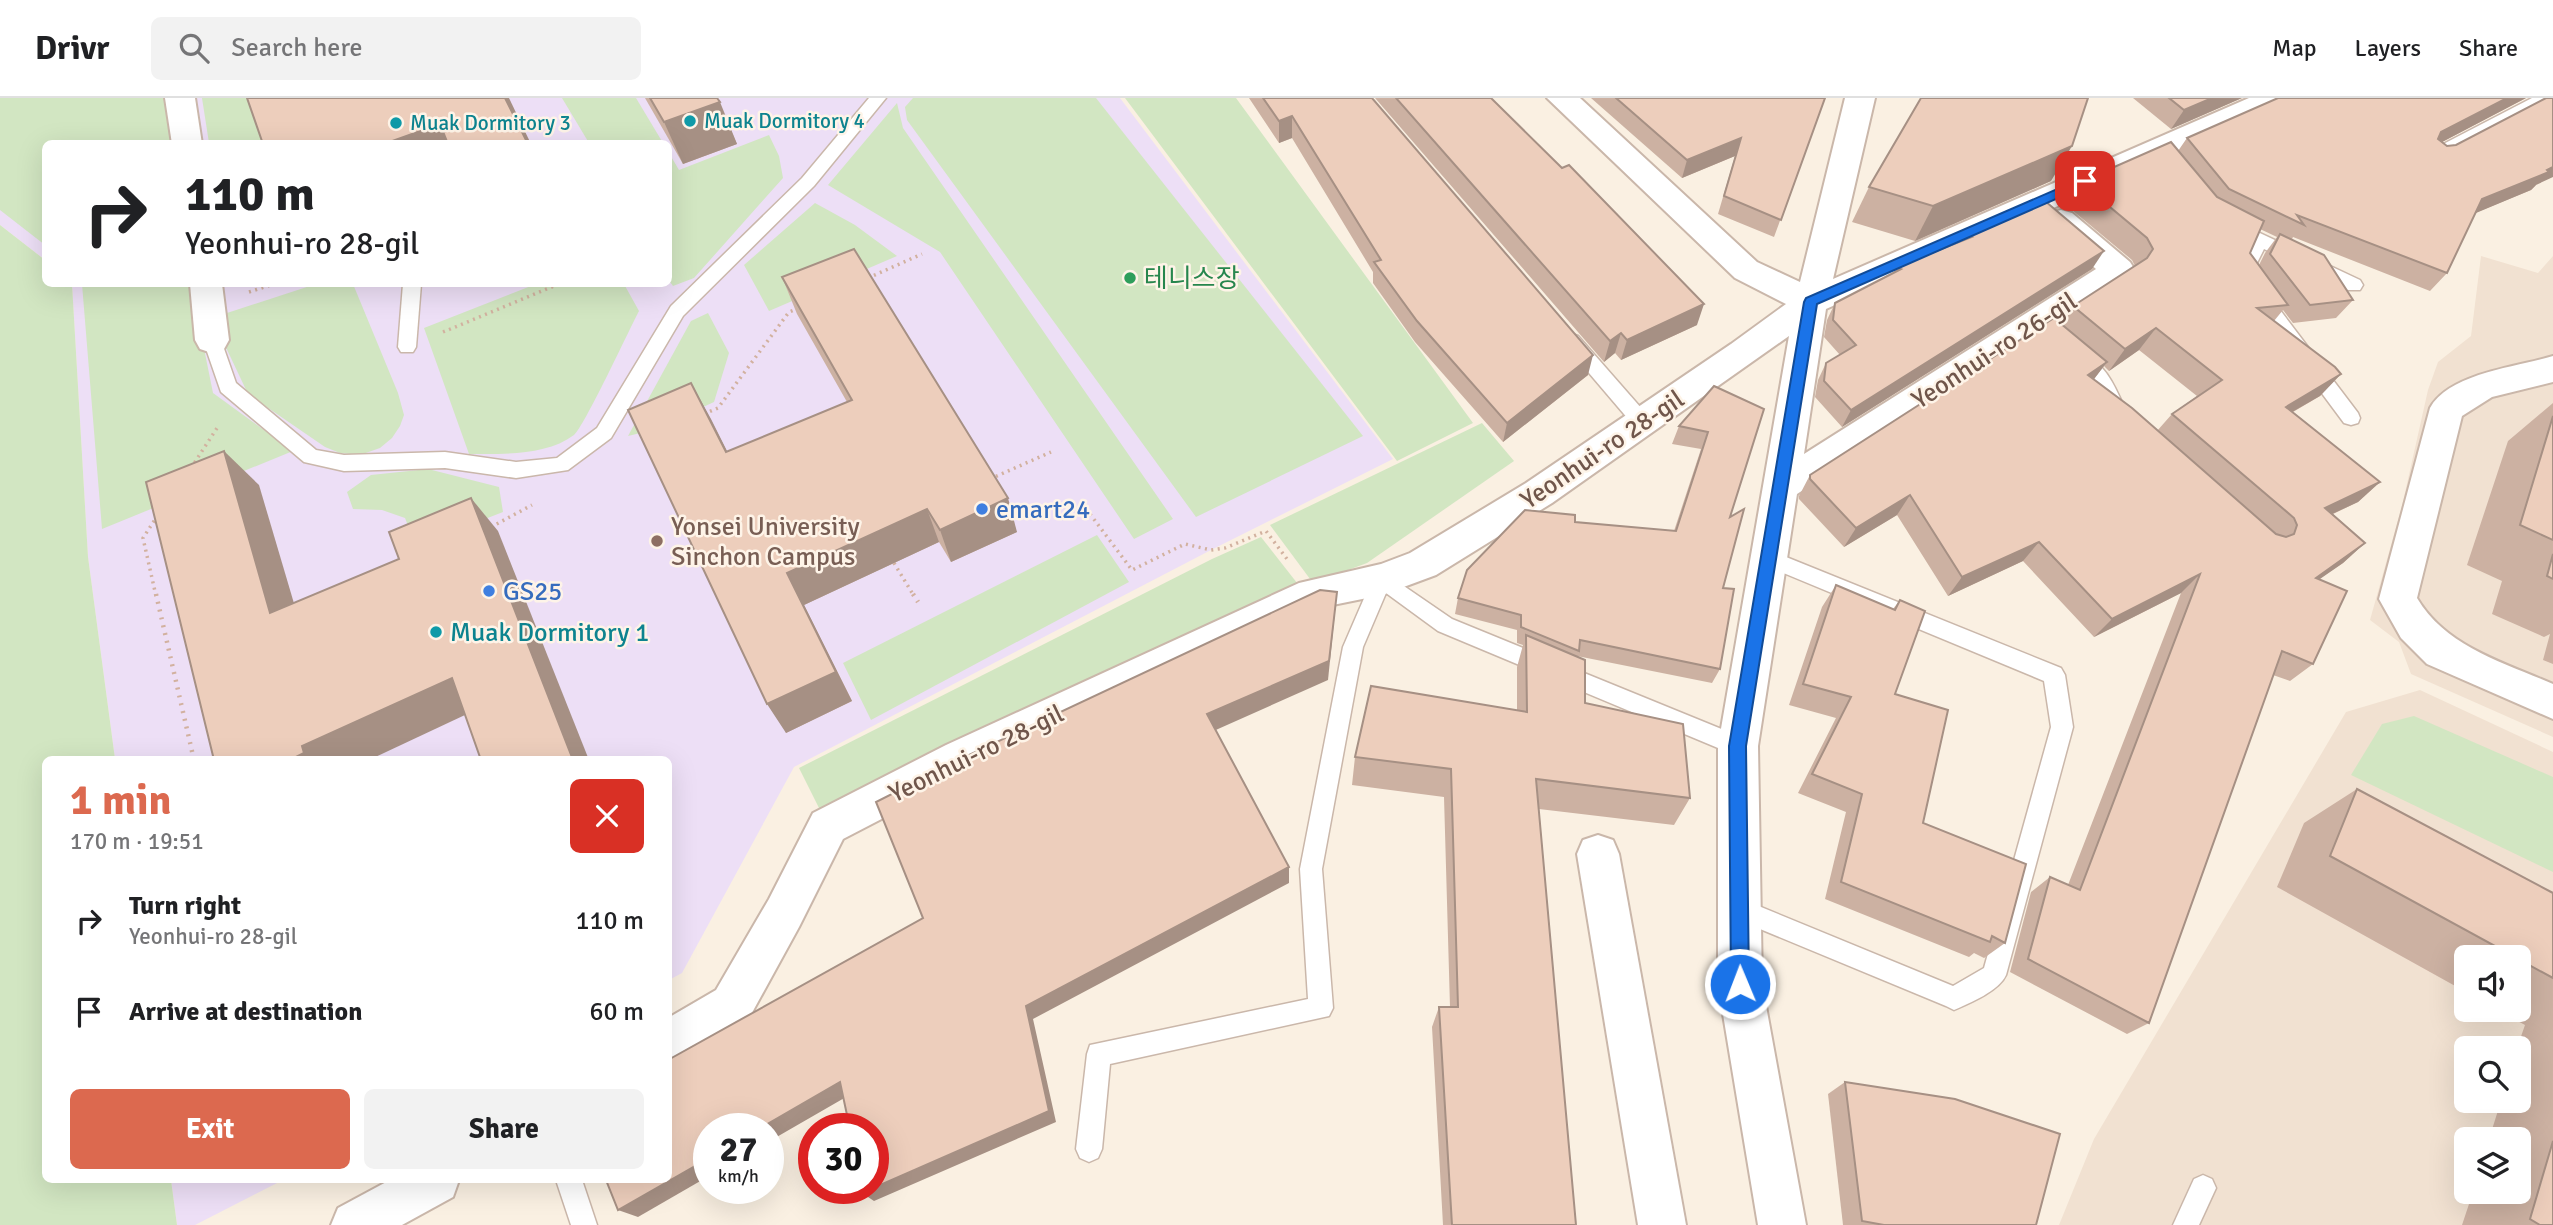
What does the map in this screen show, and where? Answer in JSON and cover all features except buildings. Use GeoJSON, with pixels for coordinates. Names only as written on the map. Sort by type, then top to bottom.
{"type":"FeatureCollection","features":[{"type":"Feature","properties":{"kind":"street"},"geometry":{"type":"LineString","coordinates":[[180,98],[186,140]]}},
{"type":"Feature","properties":{"kind":"street"},"geometry":{"type":"LineString","coordinates":[[1562,98],[1746,270],[1811,302]]}},
{"type":"Feature","properties":{"kind":"street"},"geometry":{"type":"LineString","coordinates":[[1782,1225],[1740,984],[1738,746],[1811,302],[1860,98]]}},
{"type":"Feature","properties":{"kind":"street","name":"Yeonhui-ro 28-gil"},"geometry":{"type":"LineString","coordinates":[[672,1042],[732,1005],[784,913],[828,826],[960,758],[1312,594],[1382,579],[1423,564],[1539,493],[1743,353],[1811,302],[2038,202],[2160,156],[2275,98]]}},
{"type":"Feature","properties":{"kind":"street","name":"Yeonhui-ro 26-gil"},"geometry":{"type":"LineString","coordinates":[[1780,487],[2052,337],[2119,270],[2038,202]]}},
{"type":"Feature","properties":{"kind":"street"},"geometry":{"type":"LineString","coordinates":[[205,287],[212,340]]}},
{"type":"Feature","properties":{"kind":"street"},"geometry":{"type":"LineString","coordinates":[[2553,369],[2484,386],[2447,408],[2398,599],[2414,628],[2441,652],[2553,702]]}},
{"type":"Feature","properties":{"kind":"street"},"geometry":{"type":"LineString","coordinates":[[1598,854],[1662,1225]]}},
{"type":"Feature","properties":{"kind":"street"},"geometry":{"type":"LineString","coordinates":[[355,1225],[431,1183]]}},
{"type":"Feature","properties":{"kind":"lane"},"geometry":{"type":"LineString","coordinates":[[212,340],[228,387],[311,457],[344,464],[444,460],[516,470],[561,465],[604,433],[677,311],[808,182],[878,98]]}},
{"type":"Feature","properties":{"kind":"lane"},"geometry":{"type":"LineString","coordinates":[[2432,157],[2545,98]]}},
{"type":"Feature","properties":{"kind":"lane"},"geometry":{"type":"LineString","coordinates":[[2218,219],[2354,285]]}},
{"type":"Feature","properties":{"kind":"lane"},"geometry":{"type":"LineString","coordinates":[[2260,240],[2243,274],[2351,418]]}},
{"type":"Feature","properties":{"kind":"lane"},"geometry":{"type":"LineString","coordinates":[[407,347],[412,287]]}},
{"type":"Feature","properties":{"kind":"lane"},"geometry":{"type":"LineString","coordinates":[[1561,328],[1642,422]]}},
{"type":"Feature","properties":{"kind":"lane"},"geometry":{"type":"LineString","coordinates":[[2052,337],[2103,380],[2122,421],[2132,430]]}},
{"type":"Feature","properties":{"kind":"lane"},"geometry":{"type":"LineString","coordinates":[[1739,909],[1954,998],[1994,975],[2062,727],[2054,674],[1769,558]]}},
{"type":"Feature","properties":{"kind":"lane"},"geometry":{"type":"LineString","coordinates":[[1088,1149],[1099,1054],[1321,1008],[1311,869],[1353,647],[1382,579],[1445,625],[1738,746]]}},
{"type":"Feature","properties":{"kind":"lane"},"geometry":{"type":"LineString","coordinates":[[570,1183],[584,1225]]}},
{"type":"Feature","properties":{"kind":"lane"},"geometry":{"type":"LineString","coordinates":[[2186,1225],[2203,1188]]}},
{"type":"Feature","properties":{"kind":"path"},"geometry":{"type":"LineString","coordinates":[[863,280],[922,254]]}},
{"type":"Feature","properties":{"kind":"path"},"geometry":{"type":"LineString","coordinates":[[407,347],[552,287]]}},
{"type":"Feature","properties":{"kind":"path"},"geometry":{"type":"LineString","coordinates":[[696,417],[718,408],[789,312],[807,304]]}},
{"type":"Feature","properties":{"kind":"path"},"geometry":{"type":"LineString","coordinates":[[187,472],[239,396]]}},
{"type":"Feature","properties":{"kind":"path"},"geometry":{"type":"LineString","coordinates":[[986,480],[1051,452]]}},
{"type":"Feature","properties":{"kind":"path"},"geometry":{"type":"LineString","coordinates":[[165,505],[143,538],[193,756]]}},
{"type":"Feature","properties":{"kind":"path"},"geometry":{"type":"LineString","coordinates":[[1090,513],[1132,570],[1185,544],[1211,550],[1225,548],[1266,531],[1312,594]]}},
{"type":"Feature","properties":{"kind":"path"},"geometry":{"type":"LineString","coordinates":[[487,528],[499,524]]}},
{"type":"Feature","properties":{"kind":"path"},"geometry":{"type":"LineString","coordinates":[[894,563],[918,602]]}},
{"type":"Feature","properties":{"kind":"shaded area","name":"Yonsei University Sinchon Campus"},"geometry":{"type":"Polygon","coordinates":[[[0,98],[1120,98],[1393,459],[1211,550],[794,767],[682,973],[672,978],[672,756],[115,756],[88,557],[72,287],[672,287],[672,140],[42,140],[42,258],[0,225],[0,98]]]}},
{"type":"Feature","properties":{"kind":"shaded area"},"geometry":{"type":"Polygon","coordinates":[[[2481,256],[2538,273],[2553,256],[2553,737],[2411,674],[2399,642],[2370,620],[2402,506],[2428,390],[2438,362],[2471,336],[2481,256]]]}},
{"type":"Feature","properties":{"kind":"shaded area"},"geometry":{"type":"Polygon","coordinates":[[[2420,690],[2553,752],[2553,1225],[2059,1225],[2094,1139],[2346,712],[2420,690]]]}},
{"type":"Feature","properties":{"kind":"shaded area"},"geometry":{"type":"Polygon","coordinates":[[[171,1183],[277,1183],[195,1225],[177,1225],[171,1183]]]}},
{"type":"Feature","properties":{"kind":"green space"},"geometry":{"type":"Polygon","coordinates":[[[0,98],[169,98],[175,140],[42,140],[42,243],[0,210],[0,98]]]}},
{"type":"Feature","properties":{"kind":"green space"},"geometry":{"type":"Polygon","coordinates":[[[202,98],[254,98],[268,140],[209,140],[202,98]]]}},
{"type":"Feature","properties":{"kind":"green space"},"geometry":{"type":"Polygon","coordinates":[[[562,98],[636,98],[661,140],[587,140],[562,98]]]}},
{"type":"Feature","properties":{"kind":"green space","name":"테니스장"},"geometry":{"type":"Polygon","coordinates":[[[913,98],[1096,98],[1363,436],[1196,517],[907,120],[905,107],[913,98]]]}},
{"type":"Feature","properties":{"kind":"green space"},"geometry":{"type":"Polygon","coordinates":[[[1125,98],[1236,98],[1473,423],[1397,461],[1125,98]]]}},
{"type":"Feature","properties":{"kind":"green space"},"geometry":{"type":"Polygon","coordinates":[[[897,103],[903,128],[1173,519],[1134,539],[940,252],[828,185],[897,103]]]}},
{"type":"Feature","properties":{"kind":"green space"},"geometry":{"type":"Polygon","coordinates":[[[769,135],[779,156],[783,178],[694,278],[673,286],[672,158],[679,170],[769,135]]]}},
{"type":"Feature","properties":{"kind":"green space"},"geometry":{"type":"Polygon","coordinates":[[[815,203],[855,225],[897,256],[769,311],[744,265],[815,203]]]}},
{"type":"Feature","properties":{"kind":"green space"},"geometry":{"type":"Polygon","coordinates":[[[0,225],[42,258],[42,287],[72,287],[88,557],[115,756],[42,756],[42,1183],[171,1183],[177,1225],[0,1225],[0,225]]]}},
{"type":"Feature","properties":{"kind":"green space"},"geometry":{"type":"Polygon","coordinates":[[[82,287],[192,287],[213,393],[293,451],[102,529],[82,287]]]}},
{"type":"Feature","properties":{"kind":"green space"},"geometry":{"type":"Polygon","coordinates":[[[307,287],[354,287],[398,393],[404,415],[392,438],[380,448],[360,455],[340,453],[325,447],[248,394],[221,337],[227,313],[307,287]]]}},
{"type":"Feature","properties":{"kind":"green space"},"geometry":{"type":"Polygon","coordinates":[[[528,287],[626,287],[639,311],[574,435],[550,447],[509,454],[469,454],[424,328],[528,287]]]}},
{"type":"Feature","properties":{"kind":"green space"},"geometry":{"type":"Polygon","coordinates":[[[708,313],[729,353],[714,402],[653,430],[628,436],[691,321],[708,313]]]}},
{"type":"Feature","properties":{"kind":"green space"},"geometry":{"type":"Polygon","coordinates":[[[1482,423],[1514,461],[1367,563],[1313,583],[1270,525],[1482,423]]]}},
{"type":"Feature","properties":{"kind":"green space"},"geometry":{"type":"Polygon","coordinates":[[[428,469],[499,487],[503,512],[416,546],[405,518],[382,510],[353,509],[347,492],[371,475],[428,469]]]}},
{"type":"Feature","properties":{"kind":"green space"},"geometry":{"type":"Polygon","coordinates":[[[1097,535],[1129,582],[871,720],[843,663],[1097,535]]]}},
{"type":"Feature","properties":{"kind":"green space"},"geometry":{"type":"Polygon","coordinates":[[[1261,537],[1301,588],[824,818],[799,768],[1212,559],[1261,537]]]}},
{"type":"Feature","properties":{"kind":"green space"},"geometry":{"type":"Polygon","coordinates":[[[2414,716],[2553,777],[2553,872],[2351,775],[2382,724],[2414,716]]]}},
{"type":"Feature","properties":{"kind":"place","name":"Muak Dormitory 4"},"geometry":{"type":"Point","coordinates":[690,121]}},
{"type":"Feature","properties":{"kind":"place","name":"Muak Dormitory 3"},"geometry":{"type":"Point","coordinates":[396,123]}},
{"type":"Feature","properties":{"kind":"place","name":"테니스장"},"geometry":{"type":"Point","coordinates":[1130,278]}},
{"type":"Feature","properties":{"kind":"place","name":"emart24"},"geometry":{"type":"Point","coordinates":[982,509]}},
{"type":"Feature","properties":{"kind":"place","name":"Yonsei University Sinchon Campus"},"geometry":{"type":"Point","coordinates":[657,541]}},
{"type":"Feature","properties":{"kind":"place","name":"GS25"},"geometry":{"type":"Point","coordinates":[489,591]}},
{"type":"Feature","properties":{"kind":"place","name":"Muak Dormitory 1"},"geometry":{"type":"Point","coordinates":[436,632]}},
{"type":"Feature","properties":{"kind":"route"},"geometry":{"type":"LineString","coordinates":[[1740,984],[1738,746],[1811,302],[2085,181]]}}]}
